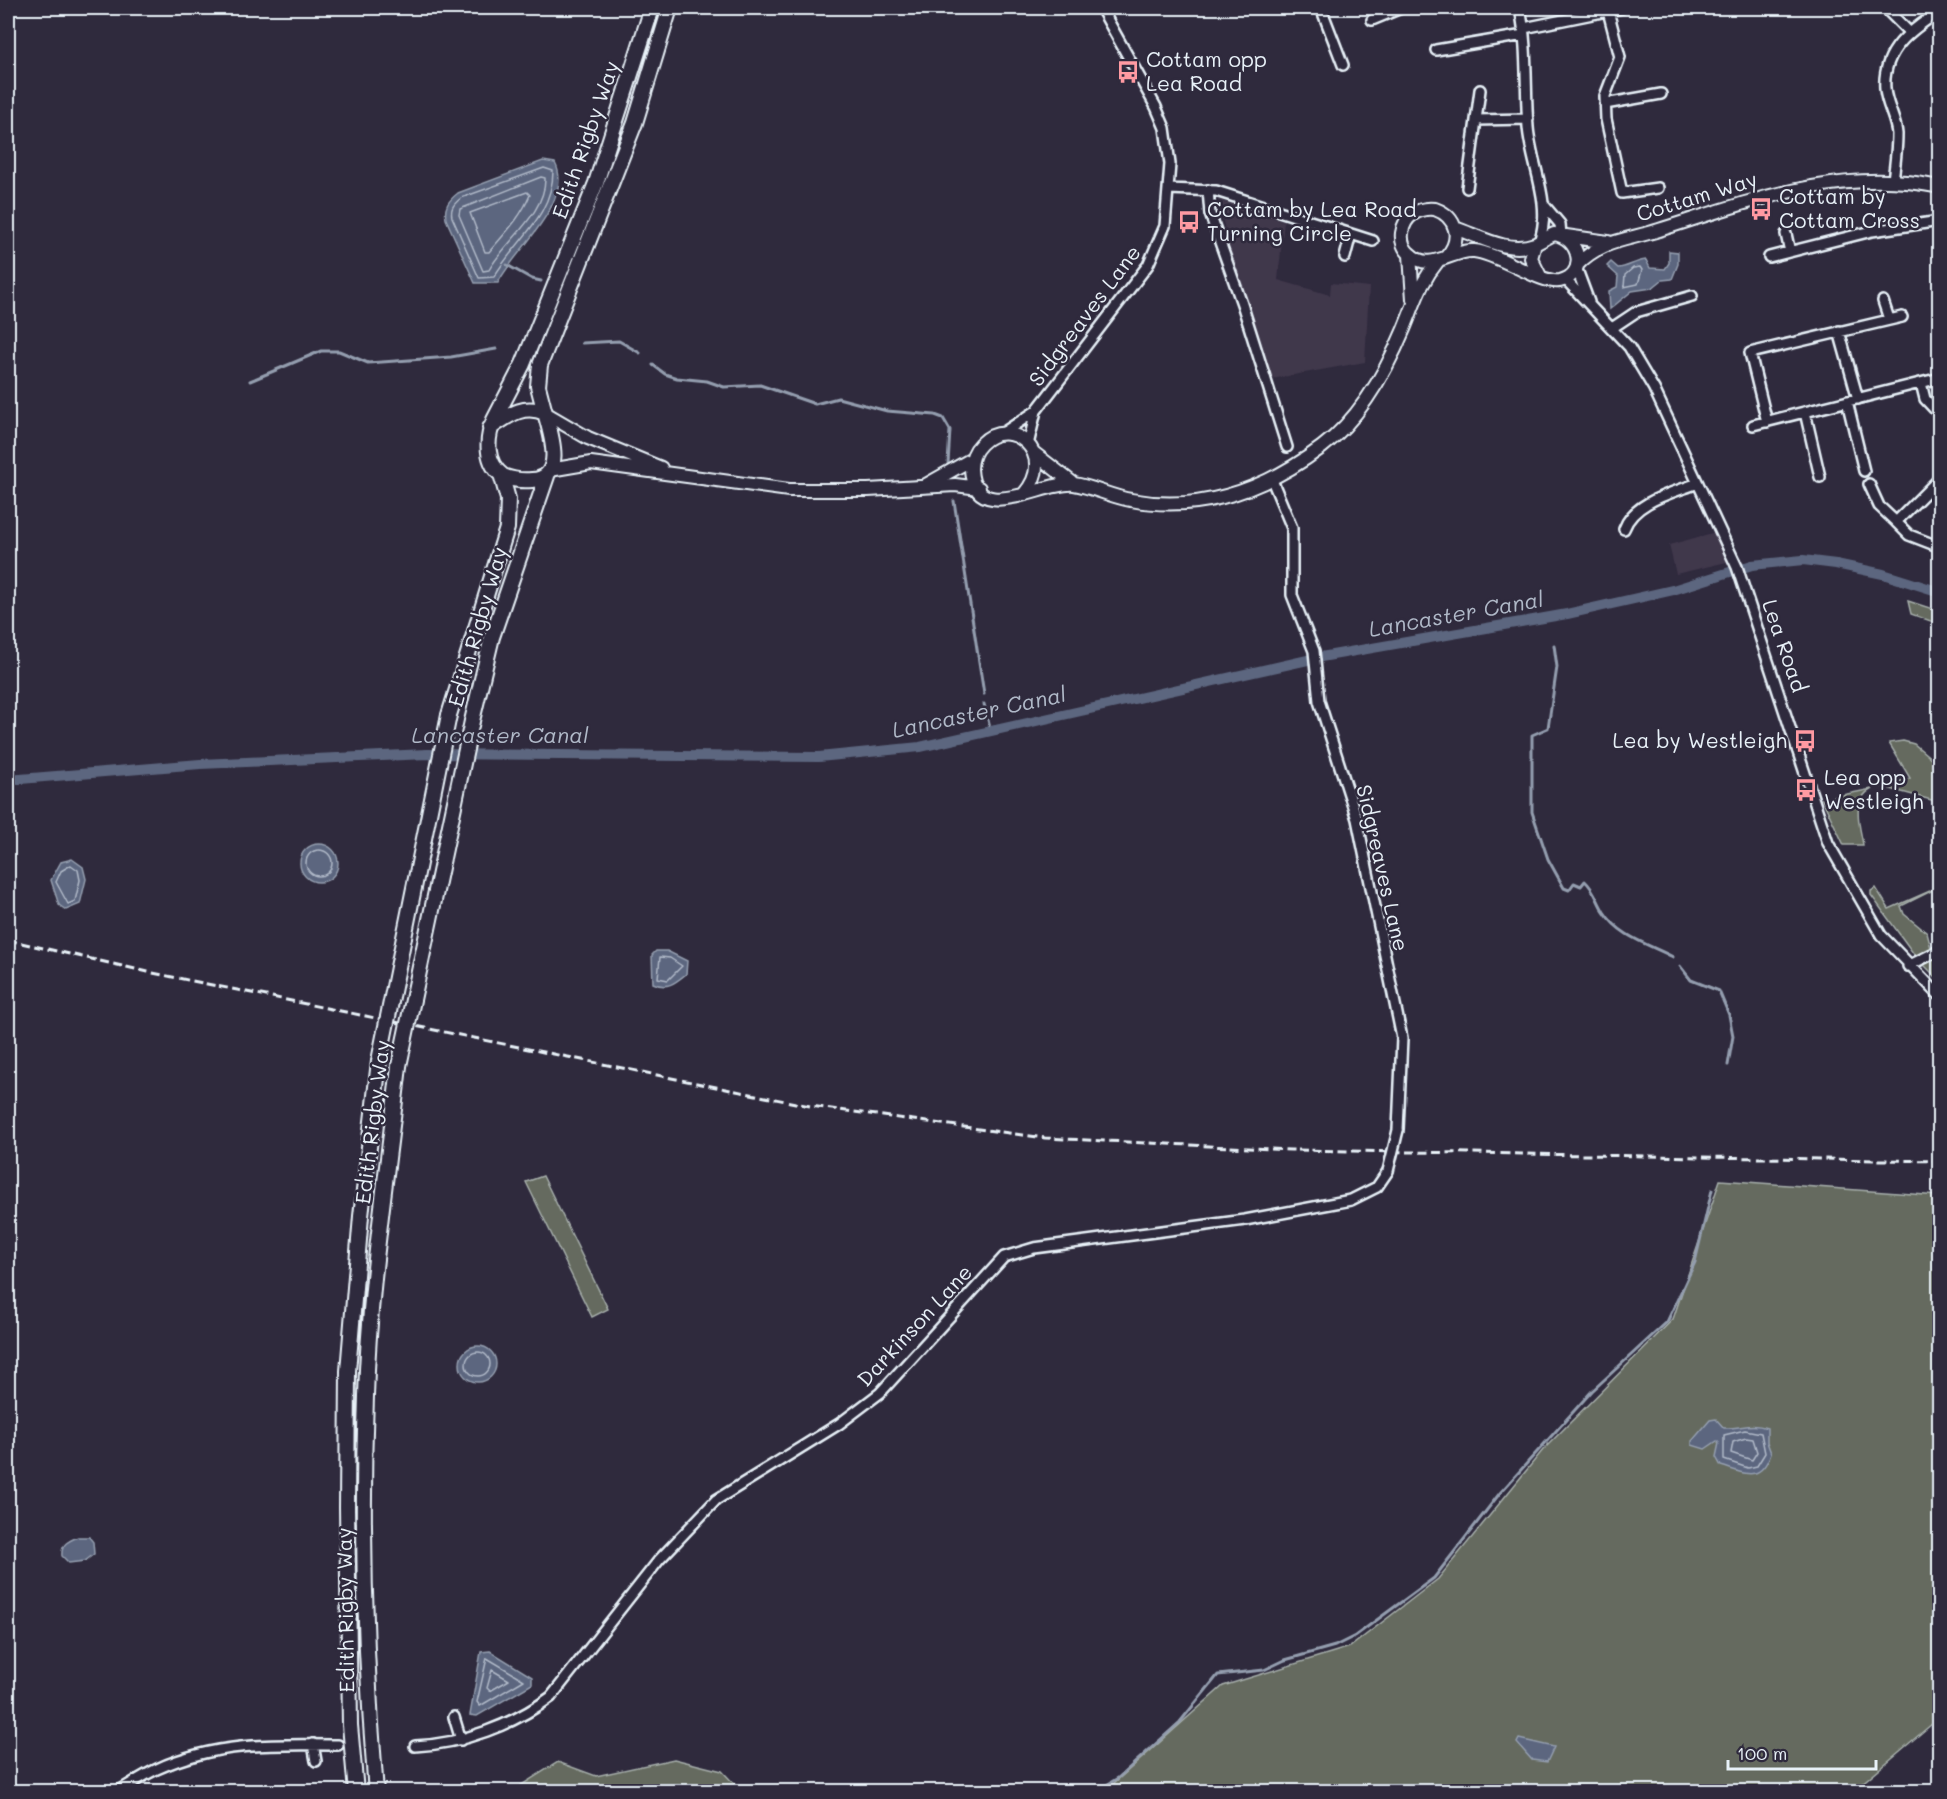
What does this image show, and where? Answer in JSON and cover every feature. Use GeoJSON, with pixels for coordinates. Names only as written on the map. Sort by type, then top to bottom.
{"type":"FeatureCollection","features":[{"type":"Feature","properties":{"kind":"highway","name":"Edith Rigby Way"},"geometry":{"type":"LineString","coordinates":[[494,422],[523,364],[596,183],[652,8]]}},
{"type":"Feature","properties":{"kind":"highway","name":"Edith Rigby Way"},"geometry":{"type":"LineString","coordinates":[[545,413],[538,386],[540,365],[635,123],[670,8]]}},
{"type":"Feature","properties":{"kind":"highway"},"geometry":{"type":"LineString","coordinates":[[528,408],[545,413],[553,440],[549,473],[540,479],[520,480],[501,474],[490,457],[494,422],[518,410],[528,408]]}},
{"type":"Feature","properties":{"kind":"highway","name":"Edith Rigby Way"},"geometry":{"type":"LineString","coordinates":[[376,1791],[364,1594],[366,1395],[373,1298],[399,1066],[472,721],[492,638],[549,473]]}},
{"type":"Feature","properties":{"kind":"highway","name":"Edith Rigby Way"},"geometry":{"type":"LineString","coordinates":[[356,1791],[350,1725],[348,1371],[361,1216],[379,1061],[449,715],[509,519],[508,499],[501,474]]}},
{"type":"Feature","properties":{"kind":"main road","name":"Cottam Way"},"geometry":{"type":"LineString","coordinates":[[1577,266],[1590,252],[1609,242],[1651,233],[1773,194],[1806,186],[1893,180],[1940,186]]}},
{"type":"Feature","properties":{"kind":"main road"},"geometry":{"type":"LineString","coordinates":[[549,473],[591,463],[789,490],[868,490],[955,485],[979,488],[998,499],[1009,500],[1052,486],[1074,484],[1132,500],[1178,503],[1218,498],[1272,480],[1322,447],[1353,417],[1401,337],[1424,278],[1455,243],[1455,228],[1448,215],[1435,209],[1414,213],[1402,231],[1404,246],[1410,255],[1413,303]]}},
{"type":"Feature","properties":{"kind":"main road"},"geometry":{"type":"LineString","coordinates":[[1410,255],[1426,262],[1473,251],[1516,264],[1552,282],[1565,279],[1577,266],[1576,248],[1572,242],[1561,235],[1554,234],[1524,248],[1506,246],[1455,228]]}},
{"type":"Feature","properties":{"kind":"main road","name":"Cottam Way"},"geometry":{"type":"LineString","coordinates":[[1561,235],[1609,242]]}},
{"type":"Feature","properties":{"kind":"main road"},"geometry":{"type":"LineString","coordinates":[[1538,242],[1531,258],[1540,276]]}},
{"type":"Feature","properties":{"kind":"main road"},"geometry":{"type":"LineString","coordinates":[[545,413],[588,438],[681,476]]}},
{"type":"Feature","properties":{"kind":"main road"},"geometry":{"type":"LineString","coordinates":[[922,487],[972,459],[983,442],[1001,434],[1020,438],[1074,484]]}},
{"type":"Feature","properties":{"kind":"main road"},"geometry":{"type":"LineString","coordinates":[[1024,494],[1036,475],[1031,449]]}},
{"type":"Feature","properties":{"kind":"main road"},"geometry":{"type":"LineString","coordinates":[[972,459],[972,474],[979,488]]}},
{"type":"Feature","properties":{"kind":"street","name":"Sidgreaves Lane"},"geometry":{"type":"LineString","coordinates":[[1001,434],[1036,411],[1153,256],[1166,226],[1169,149],[1161,118],[1101,8]]}},
{"type":"Feature","properties":{"kind":"street"},"geometry":{"type":"LineString","coordinates":[[1321,8],[1343,65]]}},
{"type":"Feature","properties":{"kind":"street"},"geometry":{"type":"LineString","coordinates":[[1372,20],[1401,8]]}},
{"type":"Feature","properties":{"kind":"street"},"geometry":{"type":"LineString","coordinates":[[1520,8],[1524,32],[1530,147],[1544,205],[1538,242]]}},
{"type":"Feature","properties":{"kind":"street"},"geometry":{"type":"LineString","coordinates":[[1436,50],[1524,32],[1622,8]]}},
{"type":"Feature","properties":{"kind":"street"},"geometry":{"type":"LineString","coordinates":[[1885,8],[1909,32]]}},
{"type":"Feature","properties":{"kind":"street"},"geometry":{"type":"LineString","coordinates":[[1893,180],[1897,132],[1885,90],[1888,65],[1898,44],[1909,32],[1940,10]]}},
{"type":"Feature","properties":{"kind":"street"},"geometry":{"type":"LineString","coordinates":[[1608,11],[1620,57],[1605,96],[1605,104],[1622,193],[1658,188]]}},
{"type":"Feature","properties":{"kind":"street"},"geometry":{"type":"LineString","coordinates":[[1467,188],[1480,90]]}},
{"type":"Feature","properties":{"kind":"street"},"geometry":{"type":"LineString","coordinates":[[1605,104],[1661,94]]}},
{"type":"Feature","properties":{"kind":"street"},"geometry":{"type":"LineString","coordinates":[[1476,120],[1528,119]]}},
{"type":"Feature","properties":{"kind":"street"},"geometry":{"type":"LineString","coordinates":[[1169,189],[1208,190],[1250,201],[1373,241]]}},
{"type":"Feature","properties":{"kind":"street"},"geometry":{"type":"LineString","coordinates":[[1208,190],[1213,224],[1242,304],[1287,447]]}},
{"type":"Feature","properties":{"kind":"street"},"geometry":{"type":"LineString","coordinates":[[1544,205],[1560,224],[1561,235]]}},
{"type":"Feature","properties":{"kind":"street"},"geometry":{"type":"LineString","coordinates":[[1769,257],[1872,231],[1940,221]]}},
{"type":"Feature","properties":{"kind":"street"},"geometry":{"type":"LineString","coordinates":[[1346,257],[1351,234]]}},
{"type":"Feature","properties":{"kind":"street"},"geometry":{"type":"LineString","coordinates":[[1786,234],[1790,252]]}},
{"type":"Feature","properties":{"kind":"street","name":"Lea Road"},"geometry":{"type":"LineString","coordinates":[[1577,266],[1591,307]]}},
{"type":"Feature","properties":{"kind":"street","name":"Lea Road"},"geometry":{"type":"LineString","coordinates":[[1565,279],[1629,347],[1654,389],[1735,562],[1828,843],[1881,935],[1908,966],[1940,996]]}},
{"type":"Feature","properties":{"kind":"street"},"geometry":{"type":"LineString","coordinates":[[1612,328],[1636,312],[1692,296]]}},
{"type":"Feature","properties":{"kind":"street"},"geometry":{"type":"LineString","coordinates":[[1884,301],[1889,319]]}},
{"type":"Feature","properties":{"kind":"street"},"geometry":{"type":"LineString","coordinates":[[1767,422],[1750,353],[1902,317]]}},
{"type":"Feature","properties":{"kind":"street"},"geometry":{"type":"LineString","coordinates":[[1839,331],[1858,399]]}},
{"type":"Feature","properties":{"kind":"street"},"geometry":{"type":"LineString","coordinates":[[1754,425],[1940,378]]}},
{"type":"Feature","properties":{"kind":"street"},"geometry":{"type":"LineString","coordinates":[[1921,383],[1925,399],[1940,415]]}},
{"type":"Feature","properties":{"kind":"street"},"geometry":{"type":"LineString","coordinates":[[1847,401],[1864,471]]}},
{"type":"Feature","properties":{"kind":"street","name":"Sidgreaves Lane"},"geometry":{"type":"LineString","coordinates":[[1031,449],[1036,411]]}},
{"type":"Feature","properties":{"kind":"street"},"geometry":{"type":"LineString","coordinates":[[1805,412],[1820,477]]}},
{"type":"Feature","properties":{"kind":"street"},"geometry":{"type":"LineString","coordinates":[[1896,522],[1940,478]]}},
{"type":"Feature","properties":{"kind":"street","name":"Sidgreaves Lane"},"geometry":{"type":"LineString","coordinates":[[1272,480],[1292,528],[1290,586],[1294,604],[1311,640],[1322,711],[1358,819],[1402,1038],[1398,1130]]}},
{"type":"Feature","properties":{"kind":"street"},"geometry":{"type":"LineString","coordinates":[[1624,529],[1628,519],[1637,509],[1698,483]]}},
{"type":"Feature","properties":{"kind":"street"},"geometry":{"type":"LineString","coordinates":[[1869,484],[1879,506],[1909,535],[1940,547]]}},
{"type":"Feature","properties":{"kind":"street"},"geometry":{"type":"LineString","coordinates":[[1908,966],[1940,950]]}},
{"type":"Feature","properties":{"kind":"street","name":"Darkinson Lane"},"geometry":{"type":"LineString","coordinates":[[415,1746],[462,1740],[532,1710],[551,1697],[659,1560],[716,1500],[839,1424],[879,1393],[1004,1257],[1034,1248],[1245,1220],[1351,1200],[1377,1187],[1388,1171],[1398,1130]]}},
{"type":"Feature","properties":{"kind":"street"},"geometry":{"type":"LineString","coordinates":[[454,1717],[462,1740]]}},
{"type":"Feature","properties":{"kind":"street"},"geometry":{"type":"LineString","coordinates":[[117,1791],[157,1769],[222,1749],[266,1744],[338,1745]]}},
{"type":"Feature","properties":{"kind":"street"},"geometry":{"type":"LineString","coordinates":[[313,1744],[316,1761]]}},
{"type":"Feature","properties":{"kind":"shaded area"},"geometry":{"type":"Polygon","coordinates":[[[1218,200],[1284,221],[1278,280],[1330,295],[1331,283],[1369,287],[1365,362],[1266,380],[1242,304],[1218,200]]]}},
{"type":"Feature","properties":{"kind":"shaded area"},"geometry":{"type":"Polygon","coordinates":[[[1716,532],[1731,561],[1676,574],[1669,545],[1716,532]]]}},
{"type":"Feature","properties":{"kind":"green space"},"geometry":{"type":"Polygon","coordinates":[[[1908,601],[1939,611],[1939,624],[1911,614],[1908,601]]]}},
{"type":"Feature","properties":{"kind":"green space"},"geometry":{"type":"Polygon","coordinates":[[[1903,741],[1914,744],[1939,765],[1939,802],[1883,787],[1910,778],[1889,743],[1903,741]]]}},
{"type":"Feature","properties":{"kind":"green space"},"geometry":{"type":"Polygon","coordinates":[[[1872,789],[1865,794],[1859,806],[1858,814],[1863,845],[1844,845],[1822,799],[1872,789]]]}},
{"type":"Feature","properties":{"kind":"green space"},"geometry":{"type":"Polygon","coordinates":[[[1939,887],[1901,906],[1904,914],[1927,933],[1931,948],[1939,958],[1939,980],[1916,957],[1871,895],[1871,891],[1876,888],[1889,909],[1939,887]]]}},
{"type":"Feature","properties":{"kind":"green space"},"geometry":{"type":"Polygon","coordinates":[[[543,1176],[608,1309],[592,1317],[526,1182],[543,1176]]]}},
{"type":"Feature","properties":{"kind":"green space"},"geometry":{"type":"Polygon","coordinates":[[[1720,1180],[1939,1196],[1939,1718],[1853,1791],[1104,1792],[1223,1686],[1350,1647],[1438,1579],[1543,1450],[1673,1319],[1720,1180]]]}},
{"type":"Feature","properties":{"kind":"green space"},"geometry":{"type":"Polygon","coordinates":[[[674,1759],[722,1771],[741,1791],[512,1791],[558,1762],[596,1776],[674,1759]]]}},
{"type":"Feature","properties":{"kind":"water"},"geometry":{"type":"Polygon","coordinates":[[[543,161],[555,163],[559,178],[557,193],[550,209],[498,283],[475,283],[446,219],[448,204],[458,193],[543,161]]]}},
{"type":"Feature","properties":{"kind":"water"},"geometry":{"type":"Polygon","coordinates":[[[1669,251],[1678,252],[1678,264],[1672,279],[1662,280],[1652,288],[1632,291],[1610,309],[1609,291],[1617,287],[1618,276],[1607,266],[1611,262],[1618,268],[1646,260],[1650,268],[1665,269],[1669,263],[1669,251]]]}},
{"type":"Feature","properties":{"kind":"water"},"geometry":{"type":"Polygon","coordinates":[[[319,844],[333,849],[338,863],[333,877],[319,882],[305,877],[300,863],[305,849],[319,844]]]}},
{"type":"Feature","properties":{"kind":"water"},"geometry":{"type":"Polygon","coordinates":[[[72,859],[83,867],[86,879],[80,904],[66,910],[59,905],[51,880],[61,862],[72,859]]]}},
{"type":"Feature","properties":{"kind":"water"},"geometry":{"type":"Polygon","coordinates":[[[656,951],[667,951],[687,961],[686,974],[667,986],[653,983],[652,955],[656,951]]]}},
{"type":"Feature","properties":{"kind":"water"},"geometry":{"type":"Polygon","coordinates":[[[478,1346],[491,1351],[496,1364],[491,1377],[478,1382],[465,1377],[460,1364],[465,1351],[478,1346]]]}},
{"type":"Feature","properties":{"kind":"water"},"geometry":{"type":"Polygon","coordinates":[[[1716,1419],[1724,1428],[1755,1426],[1767,1428],[1767,1442],[1771,1453],[1762,1469],[1751,1474],[1721,1466],[1716,1457],[1719,1443],[1717,1441],[1705,1449],[1692,1445],[1692,1441],[1710,1420],[1716,1419]]]}},
{"type":"Feature","properties":{"kind":"water"},"geometry":{"type":"Polygon","coordinates":[[[78,1537],[89,1537],[93,1542],[94,1554],[85,1561],[69,1563],[62,1556],[64,1546],[78,1537]]]}},
{"type":"Feature","properties":{"kind":"water"},"geometry":{"type":"Polygon","coordinates":[[[490,1651],[532,1677],[532,1684],[477,1716],[470,1715],[481,1652],[490,1651]]]}},
{"type":"Feature","properties":{"kind":"water"},"geometry":{"type":"Polygon","coordinates":[[[1519,1739],[1554,1747],[1547,1762],[1532,1760],[1517,1743],[1519,1739]]]}},
{"type":"Feature","properties":{"kind":"waterway"},"geometry":{"type":"LineString","coordinates":[[507,265],[532,279],[541,281]]}},
{"type":"Feature","properties":{"kind":"waterway"},"geometry":{"type":"LineString","coordinates":[[582,343],[619,341],[640,353]]}},
{"type":"Feature","properties":{"kind":"waterway"},"geometry":{"type":"LineString","coordinates":[[250,381],[321,351],[339,351],[368,363],[451,357],[496,349]]}},
{"type":"Feature","properties":{"kind":"waterway"},"geometry":{"type":"LineString","coordinates":[[653,365],[665,374],[677,378],[707,381],[724,387],[760,385],[815,404],[838,398],[887,411],[935,415],[943,418],[950,430],[948,464]]}},
{"type":"Feature","properties":{"kind":"waterway"},"geometry":{"type":"LineString","coordinates":[[954,501],[984,694]]}},
{"type":"Feature","properties":{"kind":"waterway","name":"Lancaster Canal"},"geometry":{"type":"LineString","coordinates":[[8,780],[200,764],[427,754],[819,757],[920,747],[1321,657],[1567,614],[1673,590],[1752,565],[1803,560],[1836,564],[1883,574],[1940,592]]}},
{"type":"Feature","properties":{"kind":"waterway"},"geometry":{"type":"LineString","coordinates":[[1554,645],[1557,667],[1548,728],[1532,735],[1532,812],[1548,859],[1564,888],[1569,890],[1574,883],[1581,886],[1585,881],[1594,892],[1604,912],[1618,928],[1635,939],[1673,957]]}},
{"type":"Feature","properties":{"kind":"waterway"},"geometry":{"type":"LineString","coordinates":[[984,704],[991,732]]}},
{"type":"Feature","properties":{"kind":"waterway"},"geometry":{"type":"LineString","coordinates":[[1680,966],[1691,980],[1719,991],[1729,1015],[1733,1036],[1728,1065]]}},
{"type":"Feature","properties":{"kind":"waterway"},"geometry":{"type":"LineString","coordinates":[[1095,1792],[1118,1778],[1180,1722],[1218,1675],[1264,1670],[1285,1660],[1335,1646],[1355,1636],[1434,1578],[1500,1493],[1592,1391],[1667,1322],[1695,1262],[1712,1190]]}},
{"type":"Feature","properties":{"kind":"waterway"},"geometry":{"type":"LineString","coordinates":[[1076,1792],[1089,1792]]}},
{"type":"Feature","properties":{"kind":"railway"},"geometry":{"type":"LineString","coordinates":[[8,940],[148,972],[810,1106],[1045,1138],[1291,1150],[1940,1161]]}},
{"type":"Feature","properties":{"kind":"place","name":"Cottam opp Lea Road"},"geometry":{"type":"Point","coordinates":[1128,72]}},
{"type":"Feature","properties":{"kind":"place","name":"Cottam by Cottam Cross"},"geometry":{"type":"Point","coordinates":[1761,209]}},
{"type":"Feature","properties":{"kind":"place","name":"Cottam by Lea Road Turning Circle"},"geometry":{"type":"Point","coordinates":[1189,222]}},
{"type":"Feature","properties":{"kind":"place","name":"Lea by Westleigh"},"geometry":{"type":"Point","coordinates":[1805,741]}},
{"type":"Feature","properties":{"kind":"place","name":"Lea opp Westleigh"},"geometry":{"type":"Point","coordinates":[1806,790]}}]}
